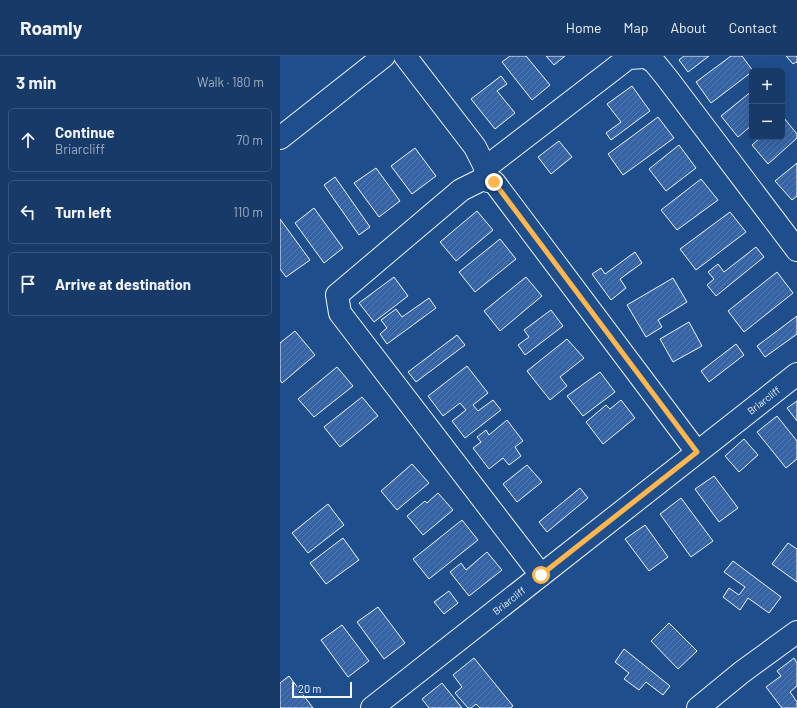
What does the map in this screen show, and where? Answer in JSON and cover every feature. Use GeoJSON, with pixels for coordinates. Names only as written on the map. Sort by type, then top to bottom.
{"type":"FeatureCollection","features":[{"type":"Feature","properties":{"kind":"street"},"geometry":{"type":"LineString","coordinates":[[280,138],[384,56]]}},
{"type":"Feature","properties":{"kind":"street"},"geometry":{"type":"LineString","coordinates":[[405,56],[475,147],[487,174],[697,452]]}},
{"type":"Feature","properties":{"kind":"street"},"geometry":{"type":"LineString","coordinates":[[541,575],[340,313],[337,295],[461,190],[484,179],[487,174],[628,58],[646,57],[654,62],[797,250]]}},
{"type":"Feature","properties":{"kind":"street","name":"Briarcliff"},"geometry":{"type":"LineString","coordinates":[[372,708],[797,374]]}},
{"type":"Feature","properties":{"kind":"street"},"geometry":{"type":"LineString","coordinates":[[698,708],[742,672],[797,632]]}},
{"type":"Feature","properties":{"kind":"building"},"geometry":{"type":"Polygon","coordinates":[[[510,56],[526,56],[550,85],[532,100],[502,62],[510,56]]]}},
{"type":"Feature","properties":{"kind":"building"},"geometry":{"type":"Polygon","coordinates":[[[546,56],[565,56],[554,65],[546,56]]]}},
{"type":"Feature","properties":{"kind":"building"},"geometry":{"type":"Polygon","coordinates":[[[684,56],[709,56],[688,72],[679,60],[684,56]]]}},
{"type":"Feature","properties":{"kind":"building"},"geometry":{"type":"Polygon","coordinates":[[[731,56],[742,56],[751,68],[749,68],[749,74],[711,103],[696,82],[731,56]]]}},
{"type":"Feature","properties":{"kind":"building"},"geometry":{"type":"Polygon","coordinates":[[[786,56],[797,56],[797,63],[796,62],[793,64],[786,56]]]}},
{"type":"Feature","properties":{"kind":"building"},"geometry":{"type":"Polygon","coordinates":[[[501,76],[507,84],[497,91],[515,113],[495,129],[471,99],[501,76]]]}},
{"type":"Feature","properties":{"kind":"building"},"geometry":{"type":"Polygon","coordinates":[[[632,86],[650,111],[611,140],[606,133],[621,122],[607,104],[632,86]]]}},
{"type":"Feature","properties":{"kind":"building"},"geometry":{"type":"Polygon","coordinates":[[[749,93],[749,128],[738,137],[721,116],[749,93]]]}},
{"type":"Feature","properties":{"kind":"building"},"geometry":{"type":"Polygon","coordinates":[[[658,117],[674,138],[623,175],[608,154],[658,117]]]}},
{"type":"Feature","properties":{"kind":"building"},"geometry":{"type":"Polygon","coordinates":[[[785,119],[797,134],[797,138],[768,164],[752,145],[758,140],[785,140],[785,119]]]}},
{"type":"Feature","properties":{"kind":"building"},"geometry":{"type":"Polygon","coordinates":[[[559,141],[572,157],[551,174],[538,157],[559,141]]]}},
{"type":"Feature","properties":{"kind":"building"},"geometry":{"type":"Polygon","coordinates":[[[679,145],[696,168],[666,191],[649,169],[679,145]]]}},
{"type":"Feature","properties":{"kind":"building"},"geometry":{"type":"Polygon","coordinates":[[[415,148],[436,176],[412,194],[391,166],[415,148]]]}},
{"type":"Feature","properties":{"kind":"building"},"geometry":{"type":"Polygon","coordinates":[[[797,163],[797,196],[792,200],[775,181],[797,163]]]}},
{"type":"Feature","properties":{"kind":"building"},"geometry":{"type":"Polygon","coordinates":[[[376,168],[400,201],[379,217],[354,183],[376,168]]]}},
{"type":"Feature","properties":{"kind":"building"},"geometry":{"type":"Polygon","coordinates":[[[335,177],[370,227],[359,235],[324,185],[335,177]]]}},
{"type":"Feature","properties":{"kind":"building"},"geometry":{"type":"Polygon","coordinates":[[[701,179],[718,200],[677,230],[661,210],[701,179]]]}},
{"type":"Feature","properties":{"kind":"building"},"geometry":{"type":"Polygon","coordinates":[[[314,208],[343,248],[324,263],[295,223],[314,208]]]}},
{"type":"Feature","properties":{"kind":"building"},"geometry":{"type":"Polygon","coordinates":[[[477,211],[493,230],[456,261],[440,242],[477,211]]]}},
{"type":"Feature","properties":{"kind":"building"},"geometry":{"type":"Polygon","coordinates":[[[730,212],[746,232],[696,270],[680,249],[730,212]]]}},
{"type":"Feature","properties":{"kind":"building"},"geometry":{"type":"Polygon","coordinates":[[[280,219],[310,260],[286,277],[280,269],[280,219]]]}},
{"type":"Feature","properties":{"kind":"building"},"geometry":{"type":"Polygon","coordinates":[[[500,239],[516,259],[475,292],[459,272],[500,239]]]}},
{"type":"Feature","properties":{"kind":"building"},"geometry":{"type":"Polygon","coordinates":[[[756,247],[764,257],[716,296],[707,285],[714,279],[708,272],[718,264],[724,272],[756,247]]]}},
{"type":"Feature","properties":{"kind":"building"},"geometry":{"type":"Polygon","coordinates":[[[635,252],[642,263],[620,279],[626,288],[611,300],[592,274],[601,268],[605,274],[635,252]]]}},
{"type":"Feature","properties":{"kind":"building"},"geometry":{"type":"Polygon","coordinates":[[[777,272],[793,293],[744,332],[728,311],[777,272]]]}},
{"type":"Feature","properties":{"kind":"building"},"geometry":{"type":"Polygon","coordinates":[[[394,277],[408,296],[374,322],[359,303],[394,277]]]}},
{"type":"Feature","properties":{"kind":"building"},"geometry":{"type":"Polygon","coordinates":[[[526,277],[542,296],[500,331],[484,311],[526,277]]]}},
{"type":"Feature","properties":{"kind":"building"},"geometry":{"type":"Polygon","coordinates":[[[673,278],[687,302],[658,320],[662,327],[646,337],[627,305],[673,278]]]}},
{"type":"Feature","properties":{"kind":"building"},"geometry":{"type":"Polygon","coordinates":[[[429,298],[436,308],[387,344],[380,334],[387,328],[381,320],[396,309],[402,317],[429,298]]]}},
{"type":"Feature","properties":{"kind":"building"},"geometry":{"type":"Polygon","coordinates":[[[551,310],[563,326],[525,355],[518,345],[529,337],[524,330],[551,310]]]}},
{"type":"Feature","properties":{"kind":"building"},"geometry":{"type":"Polygon","coordinates":[[[797,316],[797,334],[765,357],[757,346],[797,316]]]}},
{"type":"Feature","properties":{"kind":"building"},"geometry":{"type":"Polygon","coordinates":[[[689,322],[702,346],[673,362],[660,339],[689,322]]]}},
{"type":"Feature","properties":{"kind":"building"},"geometry":{"type":"Polygon","coordinates":[[[295,331],[315,355],[282,383],[280,380],[280,343],[295,331]]]}},
{"type":"Feature","properties":{"kind":"building"},"geometry":{"type":"Polygon","coordinates":[[[457,335],[465,345],[416,382],[408,372],[457,335]]]}},
{"type":"Feature","properties":{"kind":"building"},"geometry":{"type":"Polygon","coordinates":[[[567,339],[584,358],[560,377],[567,386],[550,400],[527,371],[567,339]]]}},
{"type":"Feature","properties":{"kind":"building"},"geometry":{"type":"Polygon","coordinates":[[[736,344],[744,355],[709,382],[701,371],[736,344]]]}},
{"type":"Feature","properties":{"kind":"building"},"geometry":{"type":"Polygon","coordinates":[[[467,366],[488,393],[473,405],[478,411],[493,400],[501,410],[465,438],[452,421],[466,410],[460,403],[443,416],[428,396],[467,366]]]}},
{"type":"Feature","properties":{"kind":"building"},"geometry":{"type":"Polygon","coordinates":[[[337,367],[353,386],[314,417],[298,399],[337,367]]]}},
{"type":"Feature","properties":{"kind":"building"},"geometry":{"type":"Polygon","coordinates":[[[600,372],[615,392],[583,416],[567,396],[600,372]]]}},
{"type":"Feature","properties":{"kind":"building"},"geometry":{"type":"Polygon","coordinates":[[[362,397],[378,416],[340,447],[324,427],[362,397]]]}},
{"type":"Feature","properties":{"kind":"building"},"geometry":{"type":"Polygon","coordinates":[[[621,400],[635,418],[603,444],[586,422],[606,405],[610,409],[621,400]]]}},
{"type":"Feature","properties":{"kind":"building"},"geometry":{"type":"Polygon","coordinates":[[[797,401],[797,421],[787,408],[797,401]]]}},
{"type":"Feature","properties":{"kind":"building"},"geometry":{"type":"Polygon","coordinates":[[[777,416],[797,441],[797,459],[786,468],[757,432],[777,416]]]}},
{"type":"Feature","properties":{"kind":"building"},"geometry":{"type":"Polygon","coordinates":[[[507,420],[523,441],[515,447],[521,456],[509,465],[503,458],[489,469],[473,448],[481,442],[477,437],[486,430],[489,435],[507,420]]]}},
{"type":"Feature","properties":{"kind":"building"},"geometry":{"type":"Polygon","coordinates":[[[744,439],[758,455],[739,472],[725,456],[744,439]]]}},
{"type":"Feature","properties":{"kind":"building"},"geometry":{"type":"Polygon","coordinates":[[[412,464],[429,483],[397,510],[381,491],[412,464]]]}},
{"type":"Feature","properties":{"kind":"building"},"geometry":{"type":"Polygon","coordinates":[[[527,465],[542,482],[517,502],[503,484],[527,465]]]}},
{"type":"Feature","properties":{"kind":"building"},"geometry":{"type":"Polygon","coordinates":[[[714,476],[738,508],[719,522],[695,489],[714,476]]]}},
{"type":"Feature","properties":{"kind":"building"},"geometry":{"type":"Polygon","coordinates":[[[580,488],[588,498],[547,532],[539,522],[580,488]]]}},
{"type":"Feature","properties":{"kind":"building"},"geometry":{"type":"Polygon","coordinates":[[[438,493],[453,510],[423,535],[407,516],[425,501],[427,503],[438,493]]]}},
{"type":"Feature","properties":{"kind":"building"},"geometry":{"type":"Polygon","coordinates":[[[681,498],[713,541],[691,557],[660,514],[681,498]]]}},
{"type":"Feature","properties":{"kind":"building"},"geometry":{"type":"Polygon","coordinates":[[[328,504],[344,525],[308,553],[292,533],[328,504]]]}},
{"type":"Feature","properties":{"kind":"building"},"geometry":{"type":"Polygon","coordinates":[[[462,520],[478,540],[429,579],[413,559],[462,520]]]}},
{"type":"Feature","properties":{"kind":"building"},"geometry":{"type":"Polygon","coordinates":[[[645,525],[668,557],[649,571],[625,539],[645,525]]]}},
{"type":"Feature","properties":{"kind":"building"},"geometry":{"type":"Polygon","coordinates":[[[343,538],[359,560],[326,584],[310,563],[343,538]]]}},
{"type":"Feature","properties":{"kind":"building"},"geometry":{"type":"Polygon","coordinates":[[[788,543],[797,549],[797,582],[772,564],[788,543]]]}},
{"type":"Feature","properties":{"kind":"building"},"geometry":{"type":"Polygon","coordinates":[[[487,552],[502,570],[469,596],[450,572],[461,563],[466,570],[487,552]]]}},
{"type":"Feature","properties":{"kind":"building"},"geometry":{"type":"Polygon","coordinates":[[[733,561],[781,597],[769,613],[748,598],[740,610],[723,597],[729,588],[739,595],[745,587],[724,572],[733,561]]]}},
{"type":"Feature","properties":{"kind":"building"},"geometry":{"type":"Polygon","coordinates":[[[449,591],[458,603],[444,614],[434,602],[449,591]]]}},
{"type":"Feature","properties":{"kind":"building"},"geometry":{"type":"Polygon","coordinates":[[[378,607],[405,643],[384,659],[357,622],[378,607]]]}},
{"type":"Feature","properties":{"kind":"building"},"geometry":{"type":"Polygon","coordinates":[[[669,623],[697,651],[678,669],[651,641],[669,623]]]}},
{"type":"Feature","properties":{"kind":"building"},"geometry":{"type":"Polygon","coordinates":[[[342,625],[369,661],[348,677],[321,640],[342,625]]]}},
{"type":"Feature","properties":{"kind":"building"},"geometry":{"type":"Polygon","coordinates":[[[624,649],[670,686],[663,695],[646,682],[639,690],[624,679],[629,673],[615,662],[624,649]]]}},
{"type":"Feature","properties":{"kind":"building"},"geometry":{"type":"Polygon","coordinates":[[[474,658],[513,706],[510,708],[480,708],[476,704],[471,708],[468,708],[455,693],[462,687],[453,675],[474,658]]]}},
{"type":"Feature","properties":{"kind":"building"},"geometry":{"type":"Polygon","coordinates":[[[794,658],[797,663],[797,686],[790,692],[797,702],[797,708],[782,708],[766,687],[781,676],[777,671],[794,658]]]}},
{"type":"Feature","properties":{"kind":"building"},"geometry":{"type":"Polygon","coordinates":[[[289,676],[313,708],[280,707],[280,683],[289,676]]]}},
{"type":"Feature","properties":{"kind":"building"},"geometry":{"type":"Polygon","coordinates":[[[442,683],[462,708],[429,708],[422,699],[442,683]]]}},
{"type":"Feature","properties":{"kind":"route"},"geometry":{"type":"LineString","coordinates":[[494,182],[697,452],[541,575]]}}]}
